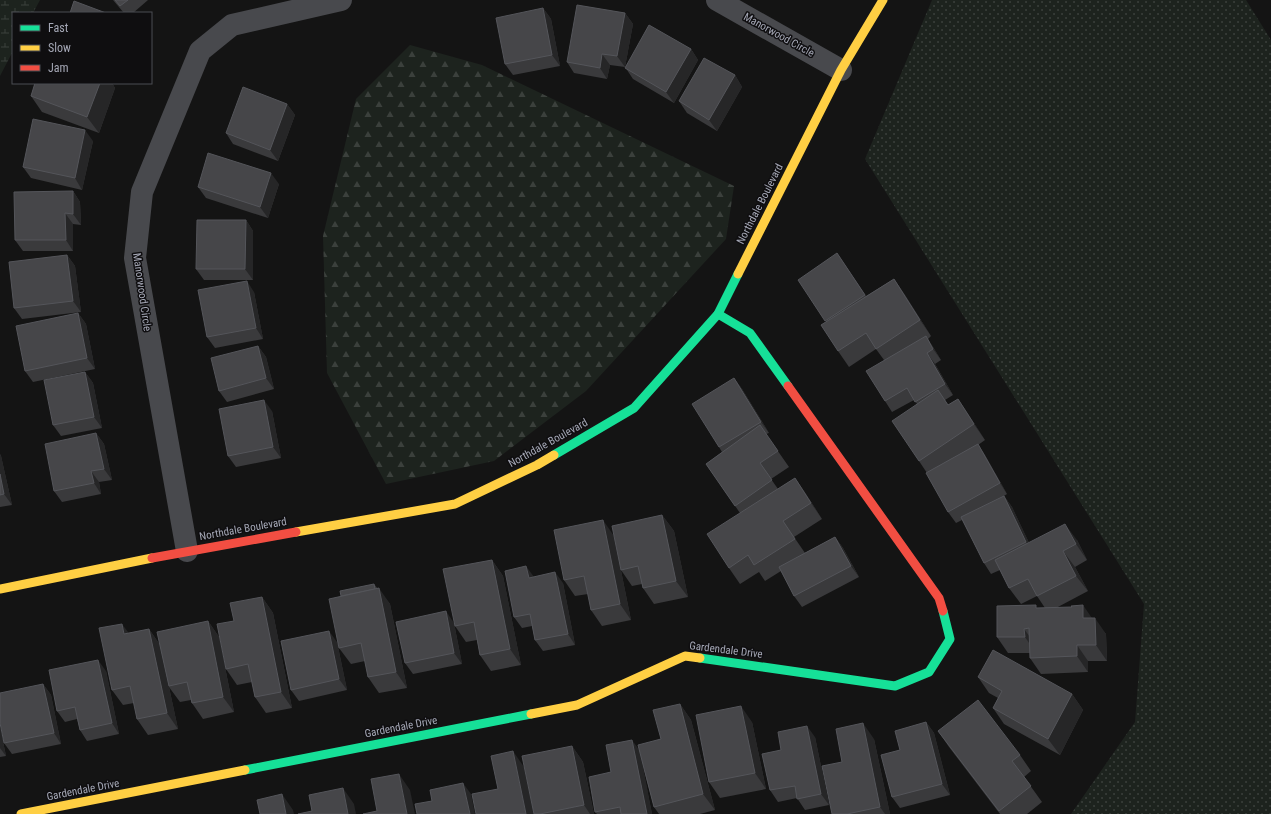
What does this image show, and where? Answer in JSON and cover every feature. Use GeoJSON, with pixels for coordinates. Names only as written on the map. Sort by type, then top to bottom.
{"type":"FeatureCollection","features":[{"type":"Feature","properties":{"kind":"street","name":"Manorwood Circle"},"geometry":{"type":"LineString","coordinates":[[187,551],[135,258],[142,192],[200,51],[232,25],[341,0]]}},
{"type":"Feature","properties":{"kind":"street","name":"Manorwood Circle"},"geometry":{"type":"LineString","coordinates":[[717,0],[841,70]]}},
{"type":"Feature","properties":{"kind":"street","name":"Northdale Boulevard"},"geometry":{"type":"LineString","coordinates":[[0,589],[187,551],[455,504],[537,465],[634,408],[718,314],[841,70],[883,0]]}},
{"type":"Feature","properties":{"kind":"street","name":"Gardendale Drive"},"geometry":{"type":"LineString","coordinates":[[21,814],[577,705],[685,656],[895,686],[929,672],[950,640],[939,598],[750,333],[718,314]]}},
{"type":"Feature","properties":{"kind":"green space"},"geometry":{"type":"Polygon","coordinates":[[[0,0],[40,0],[34,12],[12,12],[12,53],[0,76],[0,0]]]}},
{"type":"Feature","properties":{"kind":"green space"},"geometry":{"type":"Polygon","coordinates":[[[932,0],[1246,0],[1271,40],[1271,814],[1071,814],[1135,722],[1144,604],[865,159],[932,0]]]}},
{"type":"Feature","properties":{"kind":"green space"},"geometry":{"type":"Polygon","coordinates":[[[410,45],[482,65],[734,186],[726,239],[586,391],[494,461],[386,484],[327,373],[323,236],[356,99],[410,45]]]}},
{"type":"Feature","properties":{"kind":"building"},"geometry":{"type":"Polygon","coordinates":[[[115,0],[128,0],[120,6],[115,0]]]}},
{"type":"Feature","properties":{"kind":"building"},"geometry":{"type":"Polygon","coordinates":[[[74,1],[103,12],[70,12],[74,1]]]}},
{"type":"Feature","properties":{"kind":"building"},"geometry":{"type":"Polygon","coordinates":[[[577,5],[625,13],[617,56],[602,54],[600,68],[567,62],[577,5]]]}},
{"type":"Feature","properties":{"kind":"building"},"geometry":{"type":"Polygon","coordinates":[[[543,8],[552,55],[505,64],[496,18],[543,8]]]}},
{"type":"Feature","properties":{"kind":"building"},"geometry":{"type":"Polygon","coordinates":[[[649,25],[691,49],[666,92],[625,68],[649,25]]]}},
{"type":"Feature","properties":{"kind":"building"},"geometry":{"type":"Polygon","coordinates":[[[704,58],[735,75],[709,120],[679,101],[704,58]]]}},
{"type":"Feature","properties":{"kind":"building"},"geometry":{"type":"Polygon","coordinates":[[[35,84],[100,84],[87,117],[31,96],[35,84]]]}},
{"type":"Feature","properties":{"kind":"building"},"geometry":{"type":"Polygon","coordinates":[[[243,87],[287,104],[270,150],[226,133],[243,87]]]}},
{"type":"Feature","properties":{"kind":"building"},"geometry":{"type":"Polygon","coordinates":[[[33,119],[85,130],[75,178],[23,167],[33,119]]]}},
{"type":"Feature","properties":{"kind":"building"},"geometry":{"type":"Polygon","coordinates":[[[208,153],[271,173],[260,207],[198,187],[208,153]]]}},
{"type":"Feature","properties":{"kind":"building"},"geometry":{"type":"Polygon","coordinates":[[[73,191],[73,214],[65,213],[66,240],[15,240],[14,192],[73,191]]]}},
{"type":"Feature","properties":{"kind":"building"},"geometry":{"type":"Polygon","coordinates":[[[197,220],[246,220],[245,269],[196,269],[197,220]]]}},
{"type":"Feature","properties":{"kind":"building"},"geometry":{"type":"Polygon","coordinates":[[[837,253],[865,295],[825,321],[798,280],[837,253]]]}},
{"type":"Feature","properties":{"kind":"building"},"geometry":{"type":"Polygon","coordinates":[[[67,255],[73,301],[14,308],[9,262],[67,255]]]}},
{"type":"Feature","properties":{"kind":"building"},"geometry":{"type":"Polygon","coordinates":[[[894,279],[920,320],[876,349],[866,333],[838,351],[821,325],[894,279]]]}},
{"type":"Feature","properties":{"kind":"building"},"geometry":{"type":"Polygon","coordinates":[[[247,281],[256,328],[207,337],[198,290],[247,281]]]}},
{"type":"Feature","properties":{"kind":"building"},"geometry":{"type":"Polygon","coordinates":[[[78,313],[87,358],[25,371],[16,326],[78,313]]]}},
{"type":"Feature","properties":{"kind":"building"},"geometry":{"type":"Polygon","coordinates":[[[926,336],[933,349],[927,353],[945,384],[915,402],[907,388],[885,401],[866,371],[926,336]]]}},
{"type":"Feature","properties":{"kind":"building"},"geometry":{"type":"Polygon","coordinates":[[[258,346],[266,378],[219,391],[211,358],[258,346]]]}},
{"type":"Feature","properties":{"kind":"building"},"geometry":{"type":"Polygon","coordinates":[[[85,372],[94,417],[53,425],[44,380],[85,372]]]}},
{"type":"Feature","properties":{"kind":"building"},"geometry":{"type":"Polygon","coordinates":[[[734,378],[761,422],[719,447],[692,404],[734,378]]]}},
{"type":"Feature","properties":{"kind":"building"},"geometry":{"type":"Polygon","coordinates":[[[938,390],[948,405],[958,399],[974,424],[919,461],[892,421],[938,390]]]}},
{"type":"Feature","properties":{"kind":"building"},"geometry":{"type":"Polygon","coordinates":[[[264,400],[273,447],[228,456],[219,409],[264,400]]]}},
{"type":"Feature","properties":{"kind":"building"},"geometry":{"type":"Polygon","coordinates":[[[760,425],[778,451],[760,463],[772,480],[735,506],[706,464],[760,425]]]}},
{"type":"Feature","properties":{"kind":"building"},"geometry":{"type":"Polygon","coordinates":[[[96,433],[104,469],[91,471],[94,483],[54,491],[45,444],[96,433]]]}},
{"type":"Feature","properties":{"kind":"building"},"geometry":{"type":"Polygon","coordinates":[[[978,444],[1000,483],[948,512],[926,473],[978,444]]]}},
{"type":"Feature","properties":{"kind":"building"},"geometry":{"type":"Polygon","coordinates":[[[0,474],[4,494],[0,495],[0,474]]]}},
{"type":"Feature","properties":{"kind":"building"},"geometry":{"type":"Polygon","coordinates":[[[795,478],[811,503],[783,521],[795,539],[754,565],[748,555],[729,568],[707,534],[795,478]]]}},
{"type":"Feature","properties":{"kind":"building"},"geometry":{"type":"Polygon","coordinates":[[[1004,496],[1026,542],[984,563],[961,517],[1004,496]]]}},
{"type":"Feature","properties":{"kind":"building"},"geometry":{"type":"Polygon","coordinates":[[[662,515],[676,581],[643,588],[638,566],[621,570],[612,526],[662,515]]]}},
{"type":"Feature","properties":{"kind":"building"},"geometry":{"type":"Polygon","coordinates":[[[603,520],[620,604],[591,610],[584,576],[564,580],[554,530],[603,520]]]}},
{"type":"Feature","properties":{"kind":"building"},"geometry":{"type":"Polygon","coordinates":[[[1065,524],[1076,544],[1063,551],[1076,576],[1037,596],[1028,579],[1009,588],[995,560],[1065,524]]]}},
{"type":"Feature","properties":{"kind":"building"},"geometry":{"type":"Polygon","coordinates":[[[835,537],[851,566],[794,596],[779,567],[835,537]]]}},
{"type":"Feature","properties":{"kind":"building"},"geometry":{"type":"Polygon","coordinates":[[[492,560],[510,649],[480,655],[474,622],[455,626],[443,569],[492,560]]]}},
{"type":"Feature","properties":{"kind":"building"},"geometry":{"type":"Polygon","coordinates":[[[526,566],[529,578],[555,572],[568,634],[535,640],[530,614],[514,617],[505,571],[526,566]]]}},
{"type":"Feature","properties":{"kind":"building"},"geometry":{"type":"Polygon","coordinates":[[[374,584],[375,589],[341,596],[340,591],[374,584]]]}},
{"type":"Feature","properties":{"kind":"building"},"geometry":{"type":"Polygon","coordinates":[[[379,588],[396,672],[368,677],[361,643],[339,648],[329,599],[379,588]]]}},
{"type":"Feature","properties":{"kind":"building"},"geometry":{"type":"Polygon","coordinates":[[[262,597],[281,692],[255,697],[248,664],[226,669],[217,624],[234,621],[230,603],[262,597]]]}},
{"type":"Feature","properties":{"kind":"building"},"geometry":{"type":"Polygon","coordinates":[[[1036,605],[1036,608],[1072,607],[1071,606],[1083,605],[1083,618],[1095,618],[1096,645],[1077,645],[1077,656],[1030,658],[1029,628],[1024,629],[1025,637],[997,637],[997,606],[1036,605]]]}},
{"type":"Feature","properties":{"kind":"building"},"geometry":{"type":"Polygon","coordinates":[[[446,611],[454,653],[405,663],[396,622],[446,611]]]}},
{"type":"Feature","properties":{"kind":"building"},"geometry":{"type":"Polygon","coordinates":[[[208,621],[223,697],[192,703],[187,682],[169,686],[157,632],[208,621]]]}},
{"type":"Feature","properties":{"kind":"building"},"geometry":{"type":"Polygon","coordinates":[[[122,624],[124,634],[149,629],[167,713],[137,719],[130,686],[112,690],[99,628],[122,624]]]}},
{"type":"Feature","properties":{"kind":"building"},"geometry":{"type":"Polygon","coordinates":[[[329,631],[339,679],[291,690],[281,641],[329,631]]]}},
{"type":"Feature","properties":{"kind":"building"},"geometry":{"type":"Polygon","coordinates":[[[993,650],[1072,694],[1048,739],[993,708],[1002,691],[978,677],[993,650]]]}},
{"type":"Feature","properties":{"kind":"building"},"geometry":{"type":"Polygon","coordinates":[[[98,660],[112,723],[80,730],[75,707],[57,711],[49,670],[98,660]]]}},
{"type":"Feature","properties":{"kind":"building"},"geometry":{"type":"Polygon","coordinates":[[[43,684],[54,733],[4,743],[0,723],[0,693],[43,684]]]}},
{"type":"Feature","properties":{"kind":"building"},"geometry":{"type":"Polygon","coordinates":[[[978,700],[1020,755],[1012,761],[1031,786],[999,811],[938,731],[978,700]]]}},
{"type":"Feature","properties":{"kind":"building"},"geometry":{"type":"Polygon","coordinates":[[[680,704],[703,794],[654,807],[638,745],[661,739],[653,710],[680,704]]]}},
{"type":"Feature","properties":{"kind":"building"},"geometry":{"type":"Polygon","coordinates":[[[741,706],[755,773],[709,782],[696,715],[741,706]]]}},
{"type":"Feature","properties":{"kind":"building"},"geometry":{"type":"Polygon","coordinates":[[[926,722],[942,784],[892,797],[881,755],[900,750],[895,731],[926,722]]]}},
{"type":"Feature","properties":{"kind":"building"},"geometry":{"type":"Polygon","coordinates":[[[863,723],[880,807],[847,814],[832,814],[822,766],[842,762],[836,729],[863,723]]]}},
{"type":"Feature","properties":{"kind":"building"},"geometry":{"type":"Polygon","coordinates":[[[807,726],[821,794],[797,799],[795,786],[770,790],[762,754],[781,750],[778,732],[807,726]]]}},
{"type":"Feature","properties":{"kind":"building"},"geometry":{"type":"Polygon","coordinates":[[[632,740],[647,814],[621,814],[620,807],[595,812],[589,777],[611,772],[606,745],[632,740]]]}},
{"type":"Feature","properties":{"kind":"building"},"geometry":{"type":"Polygon","coordinates":[[[572,746],[584,805],[534,814],[522,756],[572,746]]]}},
{"type":"Feature","properties":{"kind":"building"},"geometry":{"type":"Polygon","coordinates":[[[513,751],[526,814],[476,814],[472,794],[498,789],[491,756],[513,751]]]}},
{"type":"Feature","properties":{"kind":"building"},"geometry":{"type":"Polygon","coordinates":[[[399,774],[407,814],[363,814],[377,811],[371,779],[399,774]]]}},
{"type":"Feature","properties":{"kind":"building"},"geometry":{"type":"Polygon","coordinates":[[[463,783],[470,814],[417,814],[415,804],[432,801],[430,790],[463,783]]]}},
{"type":"Feature","properties":{"kind":"building"},"geometry":{"type":"Polygon","coordinates":[[[343,788],[348,814],[298,814],[312,811],[309,795],[343,788]]]}},
{"type":"Feature","properties":{"kind":"building"},"geometry":{"type":"Polygon","coordinates":[[[282,794],[286,814],[260,814],[257,800],[282,794]]]}},
{"type":"Feature","properties":{"kind":"traffic: fast"},"geometry":{"type":"LineString","coordinates":[[554,455],[634,408],[718,314],[738,274]]}},
{"type":"Feature","properties":{"kind":"traffic: fast"},"geometry":{"type":"LineString","coordinates":[[718,314],[750,333],[788,386]]}},
{"type":"Feature","properties":{"kind":"traffic: fast"},"geometry":{"type":"LineString","coordinates":[[700,658],[895,686],[929,672],[950,639],[943,611]]}},
{"type":"Feature","properties":{"kind":"traffic: fast"},"geometry":{"type":"LineString","coordinates":[[245,770],[531,714]]}},
{"type":"Feature","properties":{"kind":"traffic: slow"},"geometry":{"type":"LineString","coordinates":[[738,274],[841,70],[883,0]]}},
{"type":"Feature","properties":{"kind":"traffic: slow"},"geometry":{"type":"LineString","coordinates":[[296,532],[455,504],[537,465],[554,455]]}},
{"type":"Feature","properties":{"kind":"traffic: slow"},"geometry":{"type":"LineString","coordinates":[[0,589],[152,558]]}},
{"type":"Feature","properties":{"kind":"traffic: slow"},"geometry":{"type":"LineString","coordinates":[[531,714],[577,705],[685,656],[700,658]]}},
{"type":"Feature","properties":{"kind":"traffic: slow"},"geometry":{"type":"LineString","coordinates":[[21,814],[245,770]]}},
{"type":"Feature","properties":{"kind":"traffic: jam"},"geometry":{"type":"LineString","coordinates":[[788,386],[939,598],[943,611]]}},
{"type":"Feature","properties":{"kind":"traffic: jam"},"geometry":{"type":"LineString","coordinates":[[152,558],[296,532]]}}]}
